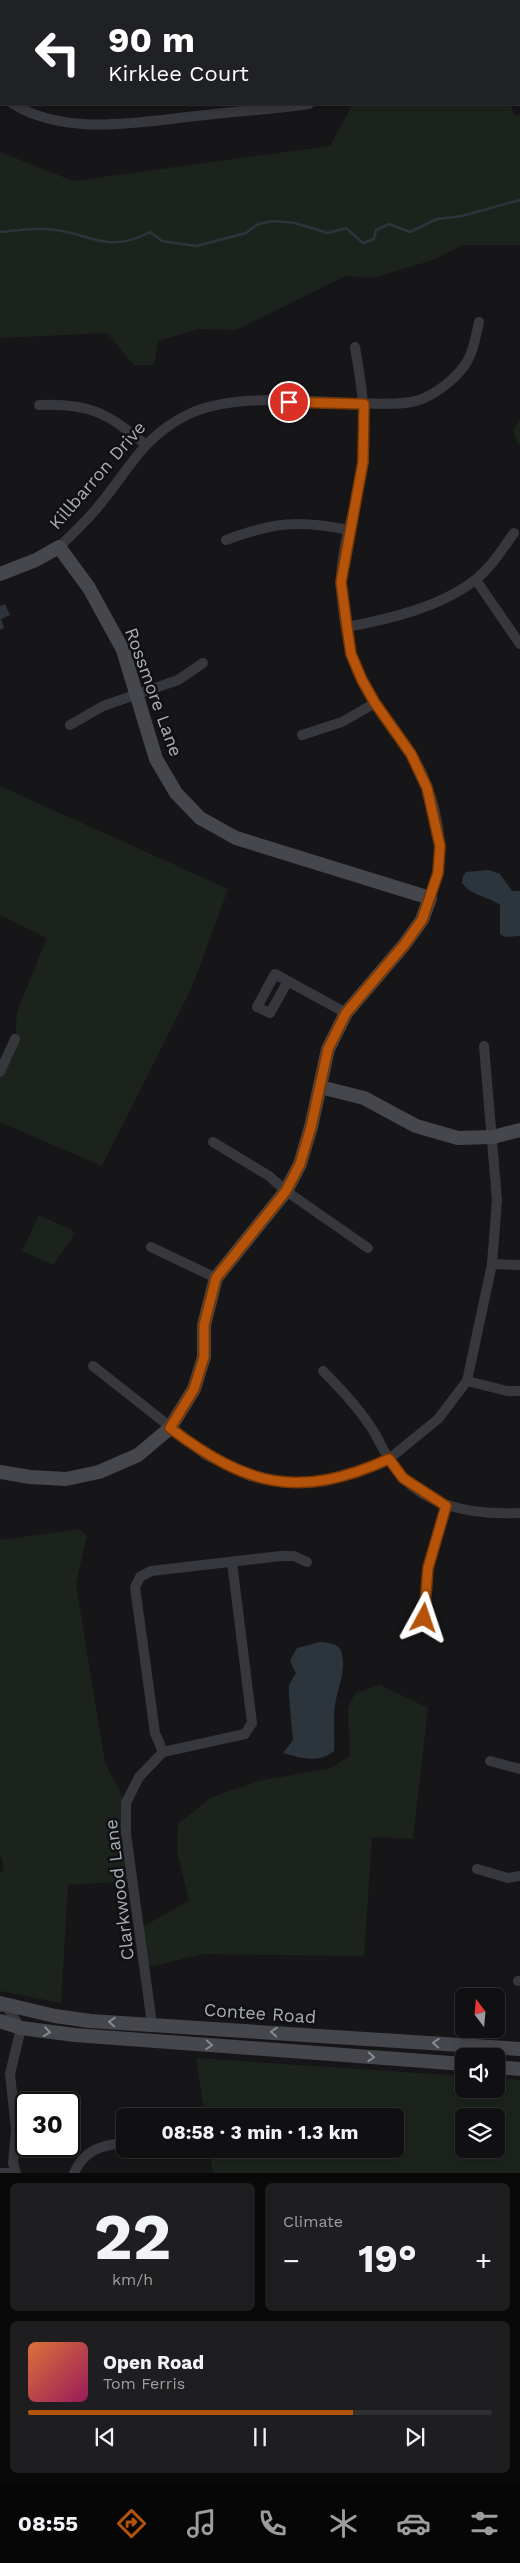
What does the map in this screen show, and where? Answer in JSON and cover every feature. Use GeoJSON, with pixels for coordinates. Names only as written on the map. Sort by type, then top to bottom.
{"type":"FeatureCollection","features":[{"type":"Feature","properties":{"kind":"street"},"geometry":{"type":"LineString","coordinates":[[16,105],[52,119],[88,124],[290,105]]}},
{"type":"Feature","properties":{"kind":"street","name":"Killbarron Drive"},"geometry":{"type":"LineString","coordinates":[[0,574],[36,560],[59,547],[101,504],[145,444],[167,426],[188,414],[216,404],[251,401],[393,404],[417,400],[451,380],[465,364],[475,341],[479,322]]}},
{"type":"Feature","properties":{"kind":"street"},"geometry":{"type":"LineString","coordinates":[[0,1472],[30,1477],[66,1479],[99,1472],[138,1455],[170,1428],[194,1389],[204,1357],[204,1325],[216,1278],[286,1191],[300,1164],[328,1049],[346,1013],[404,945],[422,920],[438,873],[440,846],[431,800],[411,754],[375,703],[351,654],[341,582],[349,530],[356,506],[363,462],[364,404],[355,347]]}},
{"type":"Feature","properties":{"kind":"street"},"geometry":{"type":"LineString","coordinates":[[39,405],[64,404],[85,406],[115,420],[145,444]]}},
{"type":"Feature","properties":{"kind":"street"},"geometry":{"type":"LineString","coordinates":[[226,540],[259,528],[286,523],[312,523],[349,530]]}},
{"type":"Feature","properties":{"kind":"street"},"geometry":{"type":"LineString","coordinates":[[347,627],[387,620],[415,610],[444,598],[476,580],[514,533]]}},
{"type":"Feature","properties":{"kind":"street","name":"Rossmore Lane"},"geometry":{"type":"LineString","coordinates":[[59,547],[89,588],[123,650],[156,759],[176,793],[200,818],[236,838],[430,898]]}},
{"type":"Feature","properties":{"kind":"street"},"geometry":{"type":"LineString","coordinates":[[476,580],[520,644]]}},
{"type":"Feature","properties":{"kind":"street"},"geometry":{"type":"LineString","coordinates":[[70,725],[104,706],[178,680],[203,663]]}},
{"type":"Feature","properties":{"kind":"street"},"geometry":{"type":"LineString","coordinates":[[302,735],[342,722],[375,703]]}},
{"type":"Feature","properties":{"kind":"street"},"geometry":{"type":"LineString","coordinates":[[288,981],[346,1013]]}},
{"type":"Feature","properties":{"kind":"street"},"geometry":{"type":"LineString","coordinates":[[0,1072],[15,1039]]}},
{"type":"Feature","properties":{"kind":"street"},"geometry":{"type":"LineString","coordinates":[[93,1366],[206,1455],[250,1476],[285,1483],[322,1482],[360,1472],[389,1459],[438,1419],[467,1381],[492,1264],[497,1200],[484,1046]]}},
{"type":"Feature","properties":{"kind":"street"},"geometry":{"type":"LineString","coordinates":[[320,1087],[364,1098],[416,1126],[458,1138],[493,1137],[520,1130]]}},
{"type":"Feature","properties":{"kind":"street"},"geometry":{"type":"LineString","coordinates":[[213,1142],[269,1176],[286,1191],[368,1248]]}},
{"type":"Feature","properties":{"kind":"street"},"geometry":{"type":"LineString","coordinates":[[151,1247],[216,1278]]}},
{"type":"Feature","properties":{"kind":"street"},"geometry":{"type":"LineString","coordinates":[[492,1264],[520,1265]]}},
{"type":"Feature","properties":{"kind":"street"},"geometry":{"type":"LineString","coordinates":[[323,1370],[351,1399],[403,1478],[446,1506],[475,1512],[520,1514]]}},
{"type":"Feature","properties":{"kind":"street"},"geometry":{"type":"LineString","coordinates":[[467,1381],[507,1391],[520,1391]]}},
{"type":"Feature","properties":{"kind":"street"},"geometry":{"type":"LineString","coordinates":[[424,1618],[428,1568],[446,1506]]}},
{"type":"Feature","properties":{"kind":"street"},"geometry":{"type":"LineString","coordinates":[[232,1562],[252,1722],[244,1734],[163,1752],[155,1732],[135,1587],[140,1577],[152,1571],[232,1562],[287,1556],[294,1556],[307,1562]]}},
{"type":"Feature","properties":{"kind":"street","name":"Clarkwood Lane"},"geometry":{"type":"LineString","coordinates":[[152,2024],[126,1834],[126,1803],[139,1777],[163,1752]]}},
{"type":"Feature","properties":{"kind":"street"},"geometry":{"type":"LineString","coordinates":[[490,1761],[520,1769]]}},
{"type":"Feature","properties":{"kind":"street"},"geometry":{"type":"LineString","coordinates":[[477,1869],[508,1878],[520,1876]]}},
{"type":"Feature","properties":{"kind":"street"},"geometry":{"type":"LineString","coordinates":[[2,2005],[21,2028],[10,2074],[16,2129],[13,2163],[16,2173]]}},
{"type":"Feature","properties":{"kind":"street","name":"Contee Road"},"geometry":{"type":"LineString","coordinates":[[2,2005],[55,2016],[520,2049]]}},
{"type":"Feature","properties":{"kind":"street","name":"Contee Road"},"geometry":{"type":"LineString","coordinates":[[0,2021],[21,2028],[75,2035],[455,2063]]}},
{"type":"Feature","properties":{"kind":"street"},"geometry":{"type":"LineString","coordinates":[[505,2067],[520,2068]]}},
{"type":"Feature","properties":{"kind":"street"},"geometry":{"type":"LineString","coordinates":[[74,2173],[86,2154],[99,2146],[116,2143]]}},
{"type":"Feature","properties":{"kind":"street"},"geometry":{"type":"LineString","coordinates":[[0,2173],[12,2173]]}},
{"type":"Feature","properties":{"kind":"shaded area"},"geometry":{"type":"Polygon","coordinates":[[[352,105],[511,105],[514,115],[520,114],[520,245],[463,245],[433,260],[372,278],[346,276],[236,330],[198,329],[158,341],[154,365],[134,365],[107,333],[0,338],[0,152],[73,181],[330,146],[352,105]]]}},
{"type":"Feature","properties":{"kind":"shaded area"},"geometry":{"type":"Polygon","coordinates":[[[520,420],[520,445],[517,443],[513,429],[520,420]]]}},
{"type":"Feature","properties":{"kind":"shaded area"},"geometry":{"type":"Polygon","coordinates":[[[5,604],[10,615],[1,619],[4,628],[0,630],[0,606],[5,604]]]}},
{"type":"Feature","properties":{"kind":"shaded area"},"geometry":{"type":"Polygon","coordinates":[[[0,786],[228,889],[192,987],[102,1166],[0,1122],[0,1072],[15,1039],[17,1012],[47,938],[0,915],[0,786]]]}},
{"type":"Feature","properties":{"kind":"shaded area"},"geometry":{"type":"Polygon","coordinates":[[[489,870],[500,874],[512,891],[520,891],[520,936],[505,937],[500,934],[500,905],[470,891],[462,883],[466,872],[489,870]]]}},
{"type":"Feature","properties":{"kind":"shaded area"},"geometry":{"type":"Polygon","coordinates":[[[39,1215],[72,1230],[74,1235],[53,1265],[22,1251],[39,1215]]]}},
{"type":"Feature","properties":{"kind":"shaded area"},"geometry":{"type":"Polygon","coordinates":[[[80,1529],[87,1536],[76,1584],[105,1763],[126,1803],[132,1881],[68,1885],[61,2003],[0,1991],[0,1874],[4,1868],[0,1852],[0,1540],[80,1529]]]}},
{"type":"Feature","properties":{"kind":"shaded area"},"geometry":{"type":"Polygon","coordinates":[[[320,1642],[330,1643],[341,1650],[343,1660],[342,1673],[334,1710],[334,1751],[322,1758],[309,1759],[283,1753],[293,1740],[289,1685],[296,1673],[290,1661],[297,1648],[320,1642]]]}},
{"type":"Feature","properties":{"kind":"shaded area"},"geometry":{"type":"Polygon","coordinates":[[[380,1685],[428,1708],[413,1839],[372,1837],[364,1956],[204,1954],[144,1968],[139,1929],[189,1901],[177,1851],[178,1824],[212,1797],[259,1781],[331,1768],[350,1756],[348,1708],[355,1693],[380,1685]]]}},
{"type":"Feature","properties":{"kind":"shaded area"},"geometry":{"type":"Polygon","coordinates":[[[196,2058],[455,2075],[455,2098],[505,2098],[505,2079],[520,2080],[520,2173],[213,2173],[210,2158],[404,2158],[404,2108],[204,2108],[196,2058]]]}},
{"type":"Feature","properties":{"kind":"waterway"},"geometry":{"type":"LineString","coordinates":[[0,232],[46,229],[109,242],[135,239],[150,232],[162,241],[196,246],[246,233],[258,224],[274,221],[295,223],[328,233],[346,228],[363,243],[374,239],[376,230],[389,224],[410,232],[437,219],[462,216],[520,200]]}},
{"type":"Feature","properties":{"kind":"route"},"geometry":{"type":"LineString","coordinates":[[289,402],[364,404],[363,462],[356,506],[349,530],[341,582],[351,654],[362,680],[375,703],[411,754],[423,776],[431,800],[440,846],[438,873],[422,920],[404,945],[346,1013],[328,1049],[311,1127],[300,1164],[286,1191],[216,1278],[208,1301],[204,1325],[204,1357],[194,1389],[170,1428],[206,1455],[250,1476],[285,1483],[322,1482],[360,1472],[389,1459],[403,1478],[446,1506],[428,1568],[424,1618]]}}]}
